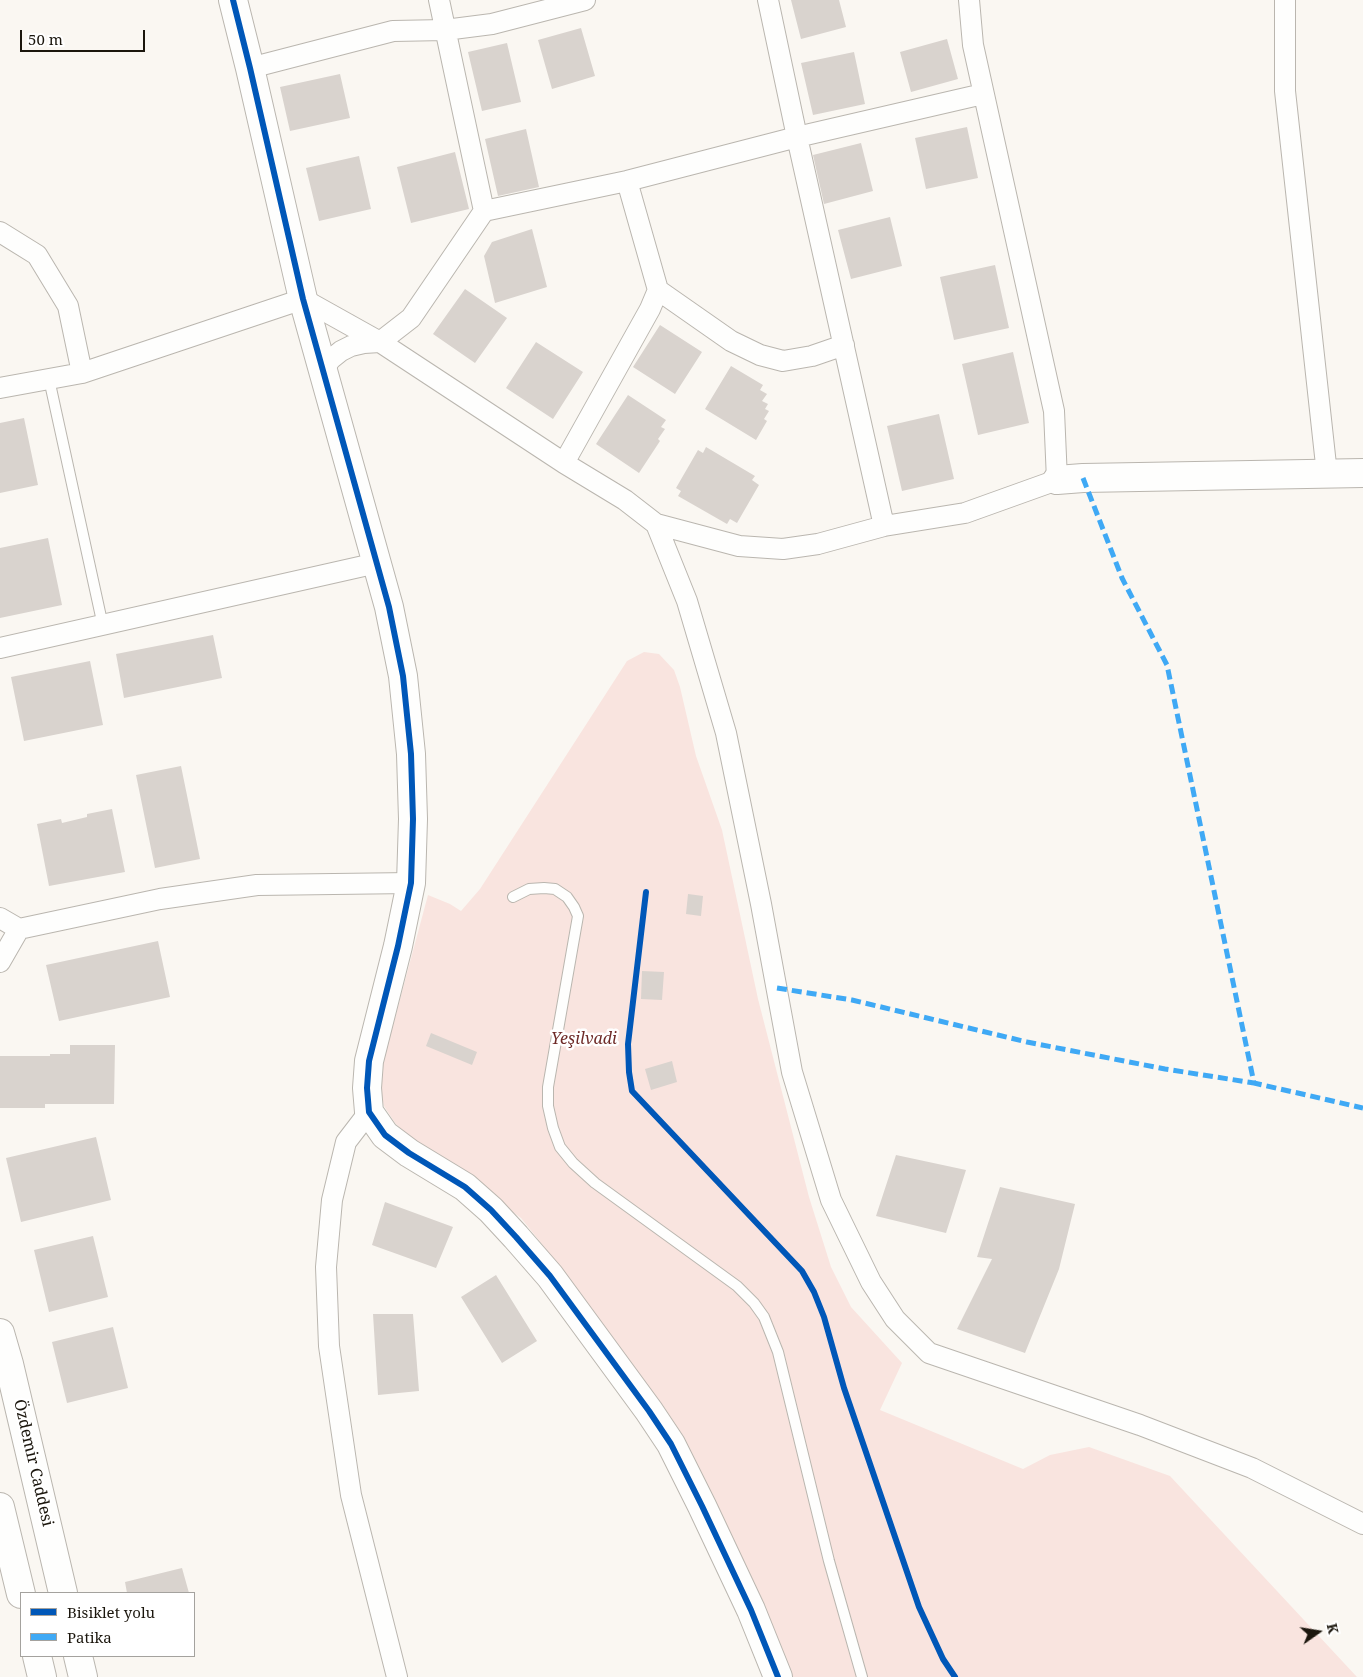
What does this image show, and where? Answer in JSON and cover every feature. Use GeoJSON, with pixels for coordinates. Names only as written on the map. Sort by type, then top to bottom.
{"type":"FeatureCollection","features":[{"type":"Feature","properties":{"kind":"street"},"geometry":{"type":"LineString","coordinates":[[232,0],[250,68],[303,299],[389,607],[403,676],[410,744],[413,819],[411,883],[398,946],[369,1062],[367,1088],[370,1112],[385,1135],[409,1153],[465,1187],[516,1236],[550,1276],[643,1403],[671,1444],[702,1506],[751,1610],[778,1677]]}},
{"type":"Feature","properties":{"kind":"street"},"geometry":{"type":"LineString","coordinates":[[438,0],[484,211]]}},
{"type":"Feature","properties":{"kind":"street"},"geometry":{"type":"LineString","coordinates":[[250,68],[393,31],[445,30],[492,24],[585,0]]}},
{"type":"Feature","properties":{"kind":"street"},"geometry":{"type":"LineString","coordinates":[[768,0],[884,526]]}},
{"type":"Feature","properties":{"kind":"street"},"geometry":{"type":"LineString","coordinates":[[969,0],[973,45],[983,94],[1054,412],[1057,480]]}},
{"type":"Feature","properties":{"kind":"street"},"geometry":{"type":"LineString","coordinates":[[1285,0],[1286,91],[1327,474]]}},
{"type":"Feature","properties":{"kind":"street"},"geometry":{"type":"LineString","coordinates":[[323,369],[332,359],[351,346],[380,342],[411,318],[484,211],[627,181],[797,137],[983,94]]}},
{"type":"Feature","properties":{"kind":"street"},"geometry":{"type":"LineString","coordinates":[[564,463],[650,309],[658,290],[627,181]]}},
{"type":"Feature","properties":{"kind":"street"},"geometry":{"type":"LineString","coordinates":[[0,232],[37,256],[68,306],[82,373]]}},
{"type":"Feature","properties":{"kind":"street"},"geometry":{"type":"LineString","coordinates":[[658,290],[731,341],[760,355],[783,361],[812,356],[844,345]]}},
{"type":"Feature","properties":{"kind":"street"},"geometry":{"type":"LineString","coordinates":[[0,388],[82,373],[303,299],[380,342],[564,463],[625,500],[656,524],[739,546],[783,550],[818,544],[884,526],[965,512],[1057,480],[1363,473]]}},
{"type":"Feature","properties":{"kind":"street"},"geometry":{"type":"LineString","coordinates":[[656,524],[687,601],[726,732],[759,894],[792,1072],[831,1200],[871,1282],[895,1319],[929,1353],[1140,1425],[1252,1468],[1363,1524]]}},
{"type":"Feature","properties":{"kind":"street"},"geometry":{"type":"LineString","coordinates":[[0,648],[377,563]]}},
{"type":"Feature","properties":{"kind":"street"},"geometry":{"type":"LineString","coordinates":[[0,918],[19,929],[160,899],[257,884],[411,883]]}},
{"type":"Feature","properties":{"kind":"street"},"geometry":{"type":"LineString","coordinates":[[0,962],[19,929]]}},
{"type":"Feature","properties":{"kind":"street"},"geometry":{"type":"LineString","coordinates":[[370,1112],[346,1142],[332,1200],[326,1267],[329,1336],[351,1495],[397,1677]]}},
{"type":"Feature","properties":{"kind":"street","name":"Özdemir Caddesi"},"geometry":{"type":"LineString","coordinates":[[0,1333],[63,1592]]}},
{"type":"Feature","properties":{"kind":"street"},"geometry":{"type":"LineString","coordinates":[[0,1507],[4,1546],[20,1592]]}},
{"type":"Feature","properties":{"kind":"street"},"geometry":{"type":"LineString","coordinates":[[37,1657],[42,1677]]}},
{"type":"Feature","properties":{"kind":"street"},"geometry":{"type":"LineString","coordinates":[[78,1657],[83,1677]]}},
{"type":"Feature","properties":{"kind":"lane"},"geometry":{"type":"LineString","coordinates":[[49,380],[103,626]]}},
{"type":"Feature","properties":{"kind":"lane"},"geometry":{"type":"LineString","coordinates":[[513,897],[529,889],[555,889],[567,897],[574,906],[578,916],[548,1087],[548,1106],[560,1147],[573,1163],[595,1183],[737,1286],[754,1303],[764,1317],[778,1352],[829,1561],[862,1677]]}},
{"type":"Feature","properties":{"kind":"green space","name":"Yeşilvadi"},"geometry":{"type":"Polygon","coordinates":[[[644,652],[659,654],[674,670],[680,687],[696,756],[722,830],[758,999],[809,1197],[831,1267],[851,1307],[902,1363],[880,1410],[1023,1469],[1050,1455],[1089,1447],[1170,1476],[1357,1677],[786,1677],[689,1449],[600,1326],[565,1283],[541,1243],[521,1218],[406,1135],[395,1123],[384,1106],[378,1081],[428,895],[461,911],[480,889],[627,661],[644,652]]]}},
{"type":"Feature","properties":{"kind":"building"},"geometry":{"type":"Polygon","coordinates":[[[791,0],[839,0],[846,27],[801,39],[791,0]]]}},
{"type":"Feature","properties":{"kind":"building"},"geometry":{"type":"Polygon","coordinates":[[[581,28],[595,76],[552,89],[538,40],[581,28]]]}},
{"type":"Feature","properties":{"kind":"building"},"geometry":{"type":"Polygon","coordinates":[[[947,39],[958,79],[911,92],[900,52],[947,39]]]}},
{"type":"Feature","properties":{"kind":"building"},"geometry":{"type":"Polygon","coordinates":[[[507,43],[521,102],[482,111],[468,52],[507,43]]]}},
{"type":"Feature","properties":{"kind":"building"},"geometry":{"type":"Polygon","coordinates":[[[854,52],[865,104],[813,115],[801,63],[854,52]]]}},
{"type":"Feature","properties":{"kind":"building"},"geometry":{"type":"Polygon","coordinates":[[[340,74],[350,118],[290,131],[280,87],[340,74]]]}},
{"type":"Feature","properties":{"kind":"building"},"geometry":{"type":"Polygon","coordinates":[[[967,127],[978,178],[926,189],[915,138],[967,127]]]}},
{"type":"Feature","properties":{"kind":"building"},"geometry":{"type":"Polygon","coordinates":[[[526,129],[539,187],[498,196],[485,139],[526,129]]]}},
{"type":"Feature","properties":{"kind":"building"},"geometry":{"type":"Polygon","coordinates":[[[861,143],[873,191],[824,204],[813,155],[861,143]]]}},
{"type":"Feature","properties":{"kind":"building"},"geometry":{"type":"Polygon","coordinates":[[[455,152],[469,209],[411,223],[397,167],[455,152]]]}},
{"type":"Feature","properties":{"kind":"building"},"geometry":{"type":"Polygon","coordinates":[[[359,156],[371,209],[319,221],[306,168],[359,156]]]}},
{"type":"Feature","properties":{"kind":"building"},"geometry":{"type":"Polygon","coordinates":[[[890,217],[902,266],[851,279],[838,230],[890,217]]]}},
{"type":"Feature","properties":{"kind":"building"},"geometry":{"type":"Polygon","coordinates":[[[532,229],[547,287],[495,303],[484,256],[492,242],[532,229]]]}},
{"type":"Feature","properties":{"kind":"building"},"geometry":{"type":"Polygon","coordinates":[[[995,265],[1009,328],[954,340],[940,277],[995,265]]]}},
{"type":"Feature","properties":{"kind":"building"},"geometry":{"type":"Polygon","coordinates":[[[465,289],[507,318],[475,363],[433,334],[465,289]]]}},
{"type":"Feature","properties":{"kind":"building"},"geometry":{"type":"Polygon","coordinates":[[[660,325],[702,352],[675,394],[633,367],[660,325]]]}},
{"type":"Feature","properties":{"kind":"building"},"geometry":{"type":"Polygon","coordinates":[[[536,342],[583,372],[553,419],[506,388],[536,342]]]}},
{"type":"Feature","properties":{"kind":"building"},"geometry":{"type":"Polygon","coordinates":[[[1013,352],[1029,423],[978,435],[962,364],[1013,352]]]}},
{"type":"Feature","properties":{"kind":"building"},"geometry":{"type":"Polygon","coordinates":[[[731,366],[763,385],[760,390],[767,394],[762,401],[768,404],[765,409],[769,411],[764,419],[767,421],[756,440],[705,409],[731,366]]]}},
{"type":"Feature","properties":{"kind":"building"},"geometry":{"type":"Polygon","coordinates":[[[628,395],[666,420],[661,427],[665,429],[658,439],[660,441],[639,473],[596,444],[628,395]]]}},
{"type":"Feature","properties":{"kind":"building"},"geometry":{"type":"Polygon","coordinates":[[[939,414],[954,479],[902,491],[887,426],[939,414]]]}},
{"type":"Feature","properties":{"kind":"building"},"geometry":{"type":"Polygon","coordinates":[[[24,418],[38,485],[0,493],[0,423],[24,418]]]}},
{"type":"Feature","properties":{"kind":"building"},"geometry":{"type":"Polygon","coordinates":[[[706,447],[755,476],[752,480],[759,485],[737,523],[730,519],[727,524],[678,496],[681,491],[676,488],[698,450],[703,453],[706,447]]]}},
{"type":"Feature","properties":{"kind":"building"},"geometry":{"type":"Polygon","coordinates":[[[48,538],[62,605],[0,618],[0,548],[48,538]]]}},
{"type":"Feature","properties":{"kind":"building"},"geometry":{"type":"Polygon","coordinates":[[[213,635],[222,678],[124,698],[116,654],[213,635]]]}},
{"type":"Feature","properties":{"kind":"building"},"geometry":{"type":"Polygon","coordinates":[[[90,661],[103,725],[24,741],[11,677],[90,661]]]}},
{"type":"Feature","properties":{"kind":"building"},"geometry":{"type":"Polygon","coordinates":[[[181,766],[200,859],[155,868],[136,775],[181,766]]]}},
{"type":"Feature","properties":{"kind":"building"},"geometry":{"type":"Polygon","coordinates":[[[112,809],[125,872],[49,886],[37,824],[61,819],[62,823],[87,817],[87,814],[112,809]]]}},
{"type":"Feature","properties":{"kind":"building"},"geometry":{"type":"Polygon","coordinates":[[[688,894],[703,896],[701,916],[686,914],[688,894]]]}},
{"type":"Feature","properties":{"kind":"building"},"geometry":{"type":"Polygon","coordinates":[[[158,941],[170,997],[59,1021],[46,965],[158,941]]]}},
{"type":"Feature","properties":{"kind":"building"},"geometry":{"type":"Polygon","coordinates":[[[642,971],[664,972],[662,1000],[641,999],[642,971]]]}},
{"type":"Feature","properties":{"kind":"building"},"geometry":{"type":"Polygon","coordinates":[[[431,1033],[477,1052],[472,1065],[426,1046],[431,1033]]]}},
{"type":"Feature","properties":{"kind":"building"},"geometry":{"type":"Polygon","coordinates":[[[70,1045],[115,1045],[114,1104],[45,1104],[45,1108],[0,1108],[0,1056],[70,1054],[70,1045]]]}},
{"type":"Feature","properties":{"kind":"building"},"geometry":{"type":"Polygon","coordinates":[[[672,1061],[677,1082],[651,1090],[645,1069],[672,1061]]]}},
{"type":"Feature","properties":{"kind":"building"},"geometry":{"type":"Polygon","coordinates":[[[96,1137],[111,1200],[21,1222],[6,1158],[96,1137]]]}},
{"type":"Feature","properties":{"kind":"building"},"geometry":{"type":"Polygon","coordinates":[[[896,1155],[966,1170],[946,1233],[876,1216],[896,1155]]]}},
{"type":"Feature","properties":{"kind":"building"},"geometry":{"type":"Polygon","coordinates":[[[1000,1187],[1075,1204],[1059,1269],[1025,1353],[957,1329],[992,1259],[977,1257],[1000,1187]]]}},
{"type":"Feature","properties":{"kind":"building"},"geometry":{"type":"Polygon","coordinates":[[[385,1202],[453,1227],[436,1268],[372,1245],[385,1202]]]}},
{"type":"Feature","properties":{"kind":"building"},"geometry":{"type":"Polygon","coordinates":[[[93,1236],[108,1297],[49,1312],[34,1250],[93,1236]]]}},
{"type":"Feature","properties":{"kind":"building"},"geometry":{"type":"Polygon","coordinates":[[[496,1275],[537,1341],[502,1363],[461,1297],[496,1275]]]}},
{"type":"Feature","properties":{"kind":"building"},"geometry":{"type":"Polygon","coordinates":[[[373,1314],[413,1314],[419,1391],[378,1395],[373,1314]]]}},
{"type":"Feature","properties":{"kind":"building"},"geometry":{"type":"Polygon","coordinates":[[[113,1327],[128,1388],[67,1403],[52,1342],[113,1327]]]}},
{"type":"Feature","properties":{"kind":"building"},"geometry":{"type":"Polygon","coordinates":[[[182,1568],[189,1592],[127,1592],[125,1582],[182,1568]]]}},
{"type":"Feature","properties":{"kind":"marked path"},"geometry":{"type":"LineString","coordinates":[[1083,478],[1122,578],[1167,665],[1254,1083],[1363,1108]]}},
{"type":"Feature","properties":{"kind":"marked path"},"geometry":{"type":"LineString","coordinates":[[777,988],[852,1000],[1027,1042],[1165,1069],[1254,1083]]}},
{"type":"Feature","properties":{"kind":"cycle path"},"geometry":{"type":"LineString","coordinates":[[233,0],[303,299],[389,607],[403,676],[411,754],[413,819],[411,883],[398,946],[369,1061],[367,1088],[369,1112],[385,1135],[409,1153],[465,1187],[491,1210],[550,1276],[649,1411],[671,1444],[702,1506],[751,1610],[778,1677]]}},
{"type":"Feature","properties":{"kind":"cycle path"},"geometry":{"type":"LineString","coordinates":[[646,892],[628,1044],[632,1091],[802,1271],[814,1292],[824,1317],[844,1388],[919,1607],[943,1659],[955,1677]]}}]}
